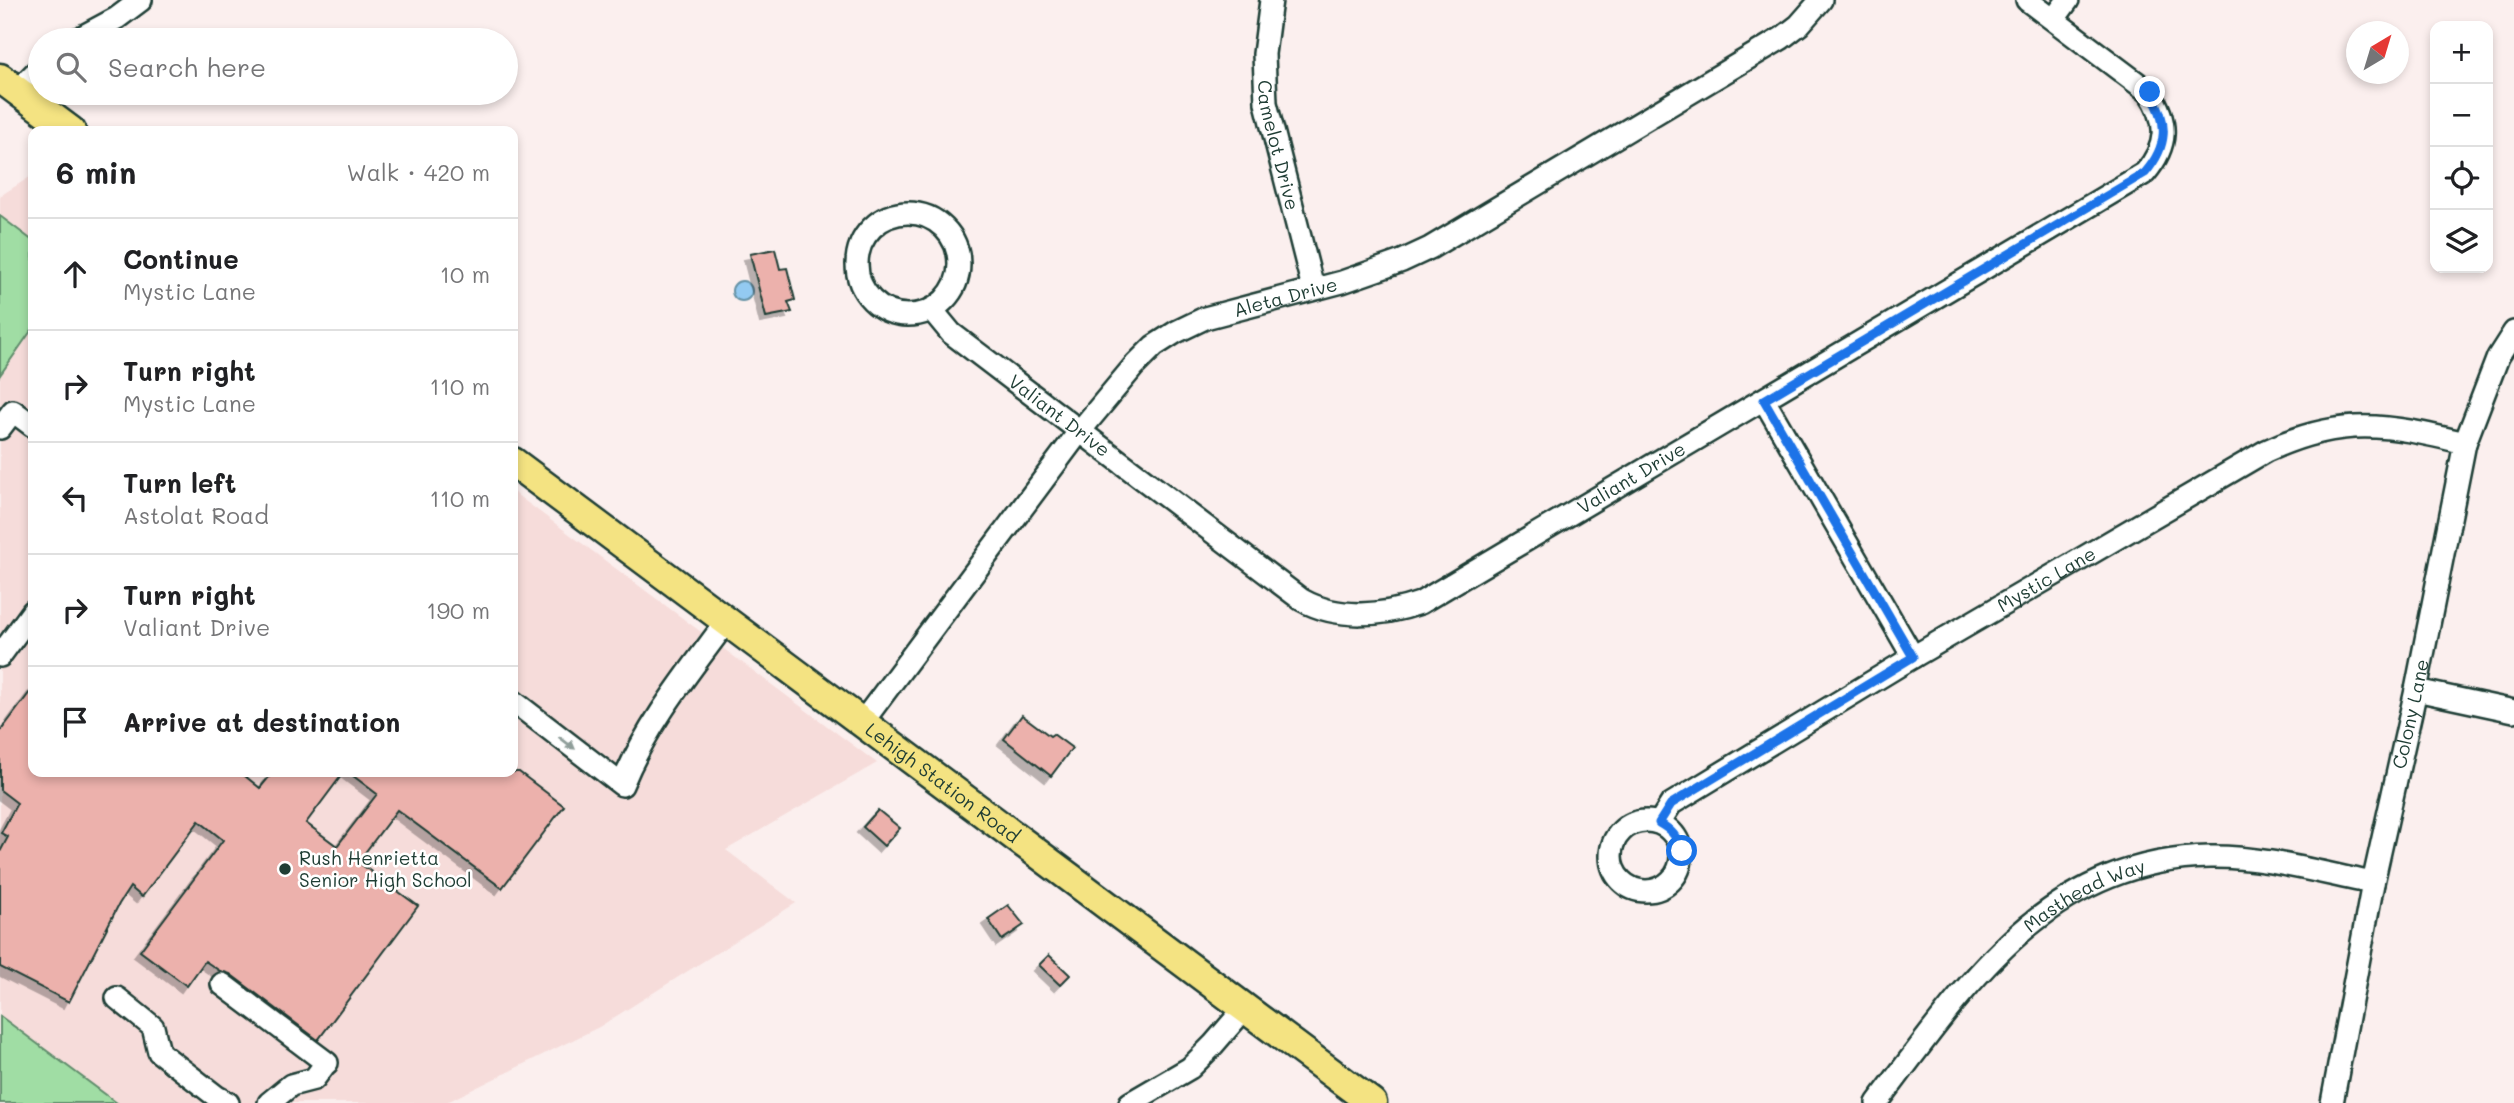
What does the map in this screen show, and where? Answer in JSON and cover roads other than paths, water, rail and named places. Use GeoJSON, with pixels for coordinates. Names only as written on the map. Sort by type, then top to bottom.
{"type":"FeatureCollection","features":[{"type":"Feature","properties":{"kind":"main road"},"geometry":{"type":"LineString","coordinates":[[9,84],[28,98]]}},
{"type":"Feature","properties":{"kind":"main road"},"geometry":{"type":"LineString","coordinates":[[37,105],[64,126]]}},
{"type":"Feature","properties":{"kind":"main road","name":"Lehigh Station Road"},"geometry":{"type":"LineString","coordinates":[[518,466],[1372,1103]]}},
{"type":"Feature","properties":{"kind":"street"},"geometry":{"type":"LineString","coordinates":[[98,28],[141,0]]}},
{"type":"Feature","properties":{"kind":"street","name":"Camelot Drive"},"geometry":{"type":"LineString","coordinates":[[1271,0],[1264,54],[1266,103],[1312,289]]}},
{"type":"Feature","properties":{"kind":"street","name":"Aleta Drive"},"geometry":{"type":"LineString","coordinates":[[862,724],[1079,432],[1154,346],[1205,318],[1342,282],[1392,265],[1455,235],[1782,38],[1799,25],[1821,0]]}},
{"type":"Feature","properties":{"kind":"street","name":"Valiant Drive"},"geometry":{"type":"LineString","coordinates":[[932,310],[950,333],[1303,600],[1315,607],[1364,614],[1406,608],[1420,603],[2145,173],[2161,149],[2162,118],[2150,92],[2027,0]]}},
{"type":"Feature","properties":{"kind":"street"},"geometry":{"type":"LineString","coordinates":[[2054,19],[2068,0]]}},
{"type":"Feature","properties":{"kind":"street"},"geometry":{"type":"LineString","coordinates":[[9,84],[28,74]]}},
{"type":"Feature","properties":{"kind":"street"},"geometry":{"type":"LineString","coordinates":[[910,213],[926,216],[941,225],[952,238],[958,253],[957,278],[945,300],[932,310],[915,315],[898,314],[882,309],[869,298],[860,283],[857,266],[859,250],[866,234],[878,222],[894,215],[910,213]]}},
{"type":"Feature","properties":{"kind":"street","name":"Colony Lane"},"geometry":{"type":"LineString","coordinates":[[2332,1103],[2373,883],[2416,690],[2465,443],[2498,357],[2514,332]]}},
{"type":"Feature","properties":{"kind":"street"},"geometry":{"type":"LineString","coordinates":[[1764,400],[1913,657]]}},
{"type":"Feature","properties":{"kind":"street"},"geometry":{"type":"LineString","coordinates":[[6,419],[28,425]]}},
{"type":"Feature","properties":{"kind":"street","name":"Mystic Lane"},"geometry":{"type":"LineString","coordinates":[[1659,823],[1671,804],[1913,657],[2286,441],[2354,425],[2392,427],[2465,443]]}},
{"type":"Feature","properties":{"kind":"street"},"geometry":{"type":"LineString","coordinates":[[0,656],[28,618]]}},
{"type":"Feature","properties":{"kind":"street"},"geometry":{"type":"LineString","coordinates":[[518,705],[622,785],[633,759],[658,715],[726,622]]}},
{"type":"Feature","properties":{"kind":"street"},"geometry":{"type":"LineString","coordinates":[[2416,690],[2514,711]]}},
{"type":"Feature","properties":{"kind":"street","name":"Masthead Way"},"geometry":{"type":"LineString","coordinates":[[1877,1103],[1979,972],[2015,935],[2049,908],[2086,886],[2126,870],[2168,860],[2212,857],[2265,862],[2373,883]]}},
{"type":"Feature","properties":{"kind":"street"},"geometry":{"type":"LineString","coordinates":[[222,984],[325,1065],[314,1079],[291,1085],[269,1103]]}},
{"type":"Feature","properties":{"kind":"street"},"geometry":{"type":"LineString","coordinates":[[117,998],[153,1027],[159,1052],[228,1103]]}},
{"type":"Feature","properties":{"kind":"street"},"geometry":{"type":"LineString","coordinates":[[1130,1103],[1189,1068],[1245,1008]]}},
{"type":"Feature","properties":{"kind":"water"},"geometry":{"type":"Polygon","coordinates":[[[738,281],[746,281],[752,291],[746,301],[738,301],[732,295],[732,287],[738,281]]]}},
{"type":"Feature","properties":{"kind":"place","name":"Rush Henrietta Senior High School"},"geometry":{"type":"Point","coordinates":[285,869]}}]}
